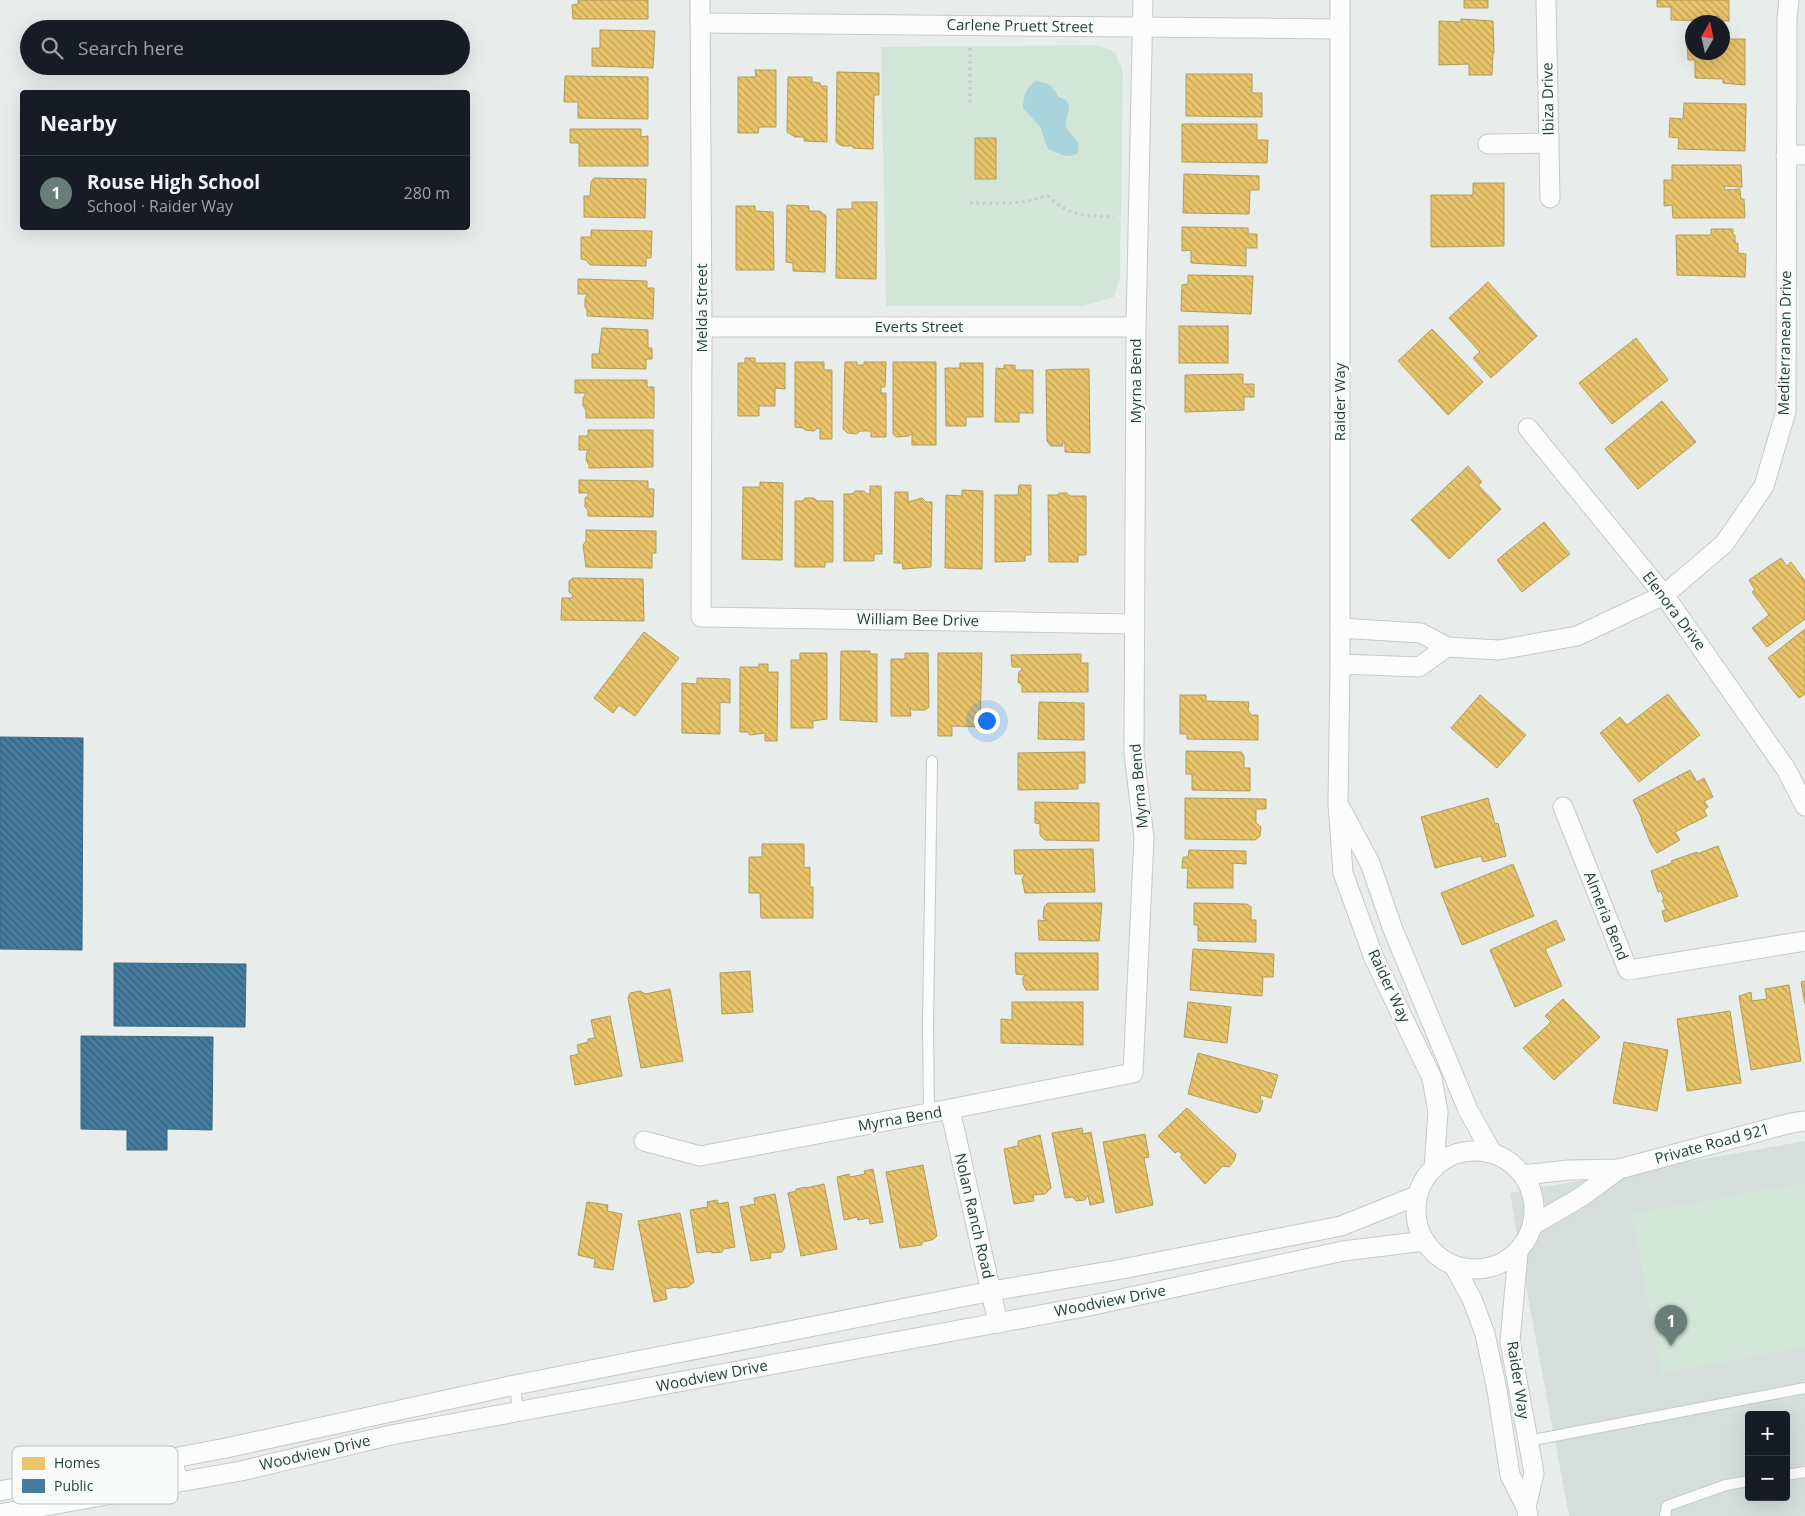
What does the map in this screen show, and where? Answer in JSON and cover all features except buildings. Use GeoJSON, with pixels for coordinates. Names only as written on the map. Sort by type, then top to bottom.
{"type":"FeatureCollection","features":[{"type":"Feature","properties":{"kind":"street","name":"Melda Street"},"geometry":{"type":"LineString","coordinates":[[700,0],[701,617]]}},
{"type":"Feature","properties":{"kind":"street","name":"Myrna Bend"},"geometry":{"type":"LineString","coordinates":[[644,1141],[700,1156],[950,1110],[1133,1073],[1144,838],[1134,753],[1136,327],[1143,0]]}},
{"type":"Feature","properties":{"kind":"street","name":"Raider Way"},"geometry":{"type":"LineString","coordinates":[[1340,0],[1340,664],[1338,804],[1344,873],[1374,958],[1432,1078],[1438,1112],[1434,1168]]}},
{"type":"Feature","properties":{"kind":"street","name":"Ibiza Drive"},"geometry":{"type":"LineString","coordinates":[[1546,0],[1550,198]]}},
{"type":"Feature","properties":{"kind":"street","name":"Mediterranean Drive"},"geometry":{"type":"LineString","coordinates":[[1447,647],[1499,650],[1577,636],[1664,595],[1724,544],[1764,486],[1786,411],[1796,155],[1787,19],[1789,0]]}},
{"type":"Feature","properties":{"kind":"street","name":"Carlene Pruett Street"},"geometry":{"type":"LineString","coordinates":[[700,23],[1340,29]]}},
{"type":"Feature","properties":{"kind":"street"},"geometry":{"type":"LineString","coordinates":[[1488,144],[1549,143]]}},
{"type":"Feature","properties":{"kind":"street","name":"Everts Street"},"geometry":{"type":"LineString","coordinates":[[702,328],[1136,327]]}},
{"type":"Feature","properties":{"kind":"street","name":"Elenora Drive"},"geometry":{"type":"LineString","coordinates":[[1528,428],[1664,595],[1765,737],[1786,769],[1805,806]]}},
{"type":"Feature","properties":{"kind":"street","name":"William Bee Drive"},"geometry":{"type":"LineString","coordinates":[[701,617],[1135,624]]}},
{"type":"Feature","properties":{"kind":"street"},"geometry":{"type":"LineString","coordinates":[[1340,628],[1421,633],[1447,647],[1418,667],[1340,664]]}},
{"type":"Feature","properties":{"kind":"street","name":"Raider Way"},"geometry":{"type":"LineString","coordinates":[[1338,804],[1370,863],[1392,927],[1468,1110],[1492,1153]]}},
{"type":"Feature","properties":{"kind":"street","name":"Almeria Bend"},"geometry":{"type":"LineString","coordinates":[[1562,807],[1628,970],[1805,941]]}},
{"type":"Feature","properties":{"kind":"street","name":"Nolan Ranch Road"},"geometry":{"type":"LineString","coordinates":[[950,1110],[998,1323]]}},
{"type":"Feature","properties":{"kind":"street","name":"Private Road 921"},"geometry":{"type":"LineString","coordinates":[[1523,1175],[1569,1170],[1619,1169],[1791,1123],[1805,1121]]}},
{"type":"Feature","properties":{"kind":"street"},"geometry":{"type":"LineString","coordinates":[[1471,1152],[1492,1153],[1509,1162],[1523,1175],[1532,1192],[1533,1225],[1518,1252],[1509,1259],[1492,1267],[1473,1270],[1454,1266],[1438,1256],[1425,1241],[1417,1223],[1416,1196],[1434,1168],[1451,1157],[1471,1152]]}},
{"type":"Feature","properties":{"kind":"street","name":"Private Road 921"},"geometry":{"type":"LineString","coordinates":[[1533,1225],[1582,1197],[1619,1169]]}},
{"type":"Feature","properties":{"kind":"street","name":"Woodview Drive"},"geometry":{"type":"LineString","coordinates":[[178,1457],[515,1385],[1341,1226],[1416,1196]]}},
{"type":"Feature","properties":{"kind":"street","name":"Woodview Drive"},"geometry":{"type":"LineString","coordinates":[[178,1483],[390,1436],[1089,1306],[1343,1251],[1425,1241]]}},
{"type":"Feature","properties":{"kind":"street","name":"Raider Way"},"geometry":{"type":"LineString","coordinates":[[1518,1252],[1510,1342],[1534,1472],[1527,1512]]}},
{"type":"Feature","properties":{"kind":"street","name":"Raider Way"},"geometry":{"type":"LineString","coordinates":[[1454,1266],[1472,1298],[1485,1334],[1497,1390],[1510,1475],[1527,1512]]}},
{"type":"Feature","properties":{"kind":"street","name":"Woodview Drive"},"geometry":{"type":"LineString","coordinates":[[0,1514],[55,1504]]}},
{"type":"Feature","properties":{"kind":"lane"},"geometry":{"type":"LineString","coordinates":[[929,1113],[928,1025],[932,761]]}},
{"type":"Feature","properties":{"kind":"lane"},"geometry":{"type":"LineString","coordinates":[[515,1385],[518,1412]]}},
{"type":"Feature","properties":{"kind":"lane"},"geometry":{"type":"LineString","coordinates":[[1528,1441],[1805,1388]]}},
{"type":"Feature","properties":{"kind":"lane"},"geometry":{"type":"LineString","coordinates":[[178,1462],[182,1482]]}},
{"type":"Feature","properties":{"kind":"lane"},"geometry":{"type":"LineString","coordinates":[[1790,1474],[1805,1472]]}},
{"type":"Feature","properties":{"kind":"lane"},"geometry":{"type":"LineString","coordinates":[[1665,1516],[1667,1506],[1726,1485],[1745,1482]]}},
{"type":"Feature","properties":{"kind":"path"},"geometry":{"type":"LineString","coordinates":[[970,48],[970,104]]}},
{"type":"Feature","properties":{"kind":"path"},"geometry":{"type":"LineString","coordinates":[[970,203],[1019,203],[1048,196],[1062,209],[1077,215],[1114,217]]}},
{"type":"Feature","properties":{"kind":"shaded area"},"geometry":{"type":"Polygon","coordinates":[[[1805,1141],[1805,1516],[1569,1516],[1510,1193],[1805,1141]]]}},
{"type":"Feature","properties":{"kind":"green space"},"geometry":{"type":"Polygon","coordinates":[[[1097,45],[1115,52],[1123,72],[1120,276],[1114,297],[1082,306],[886,306],[881,47],[1097,45]]]}},
{"type":"Feature","properties":{"kind":"green space"},"geometry":{"type":"Polygon","coordinates":[[[1805,1183],[1805,1347],[1661,1373],[1632,1214],[1805,1183]]]}},
{"type":"Feature","properties":{"kind":"water"},"geometry":{"type":"Polygon","coordinates":[[[1036,81],[1050,85],[1058,97],[1066,100],[1069,106],[1066,121],[1067,128],[1076,139],[1078,153],[1067,156],[1049,150],[1041,128],[1023,108],[1026,93],[1029,87],[1036,81]]]}},
{"type":"Feature","properties":{"kind":"place","name":"Rouse High School"},"geometry":{"type":"Point","coordinates":[1671,1346]}}]}
